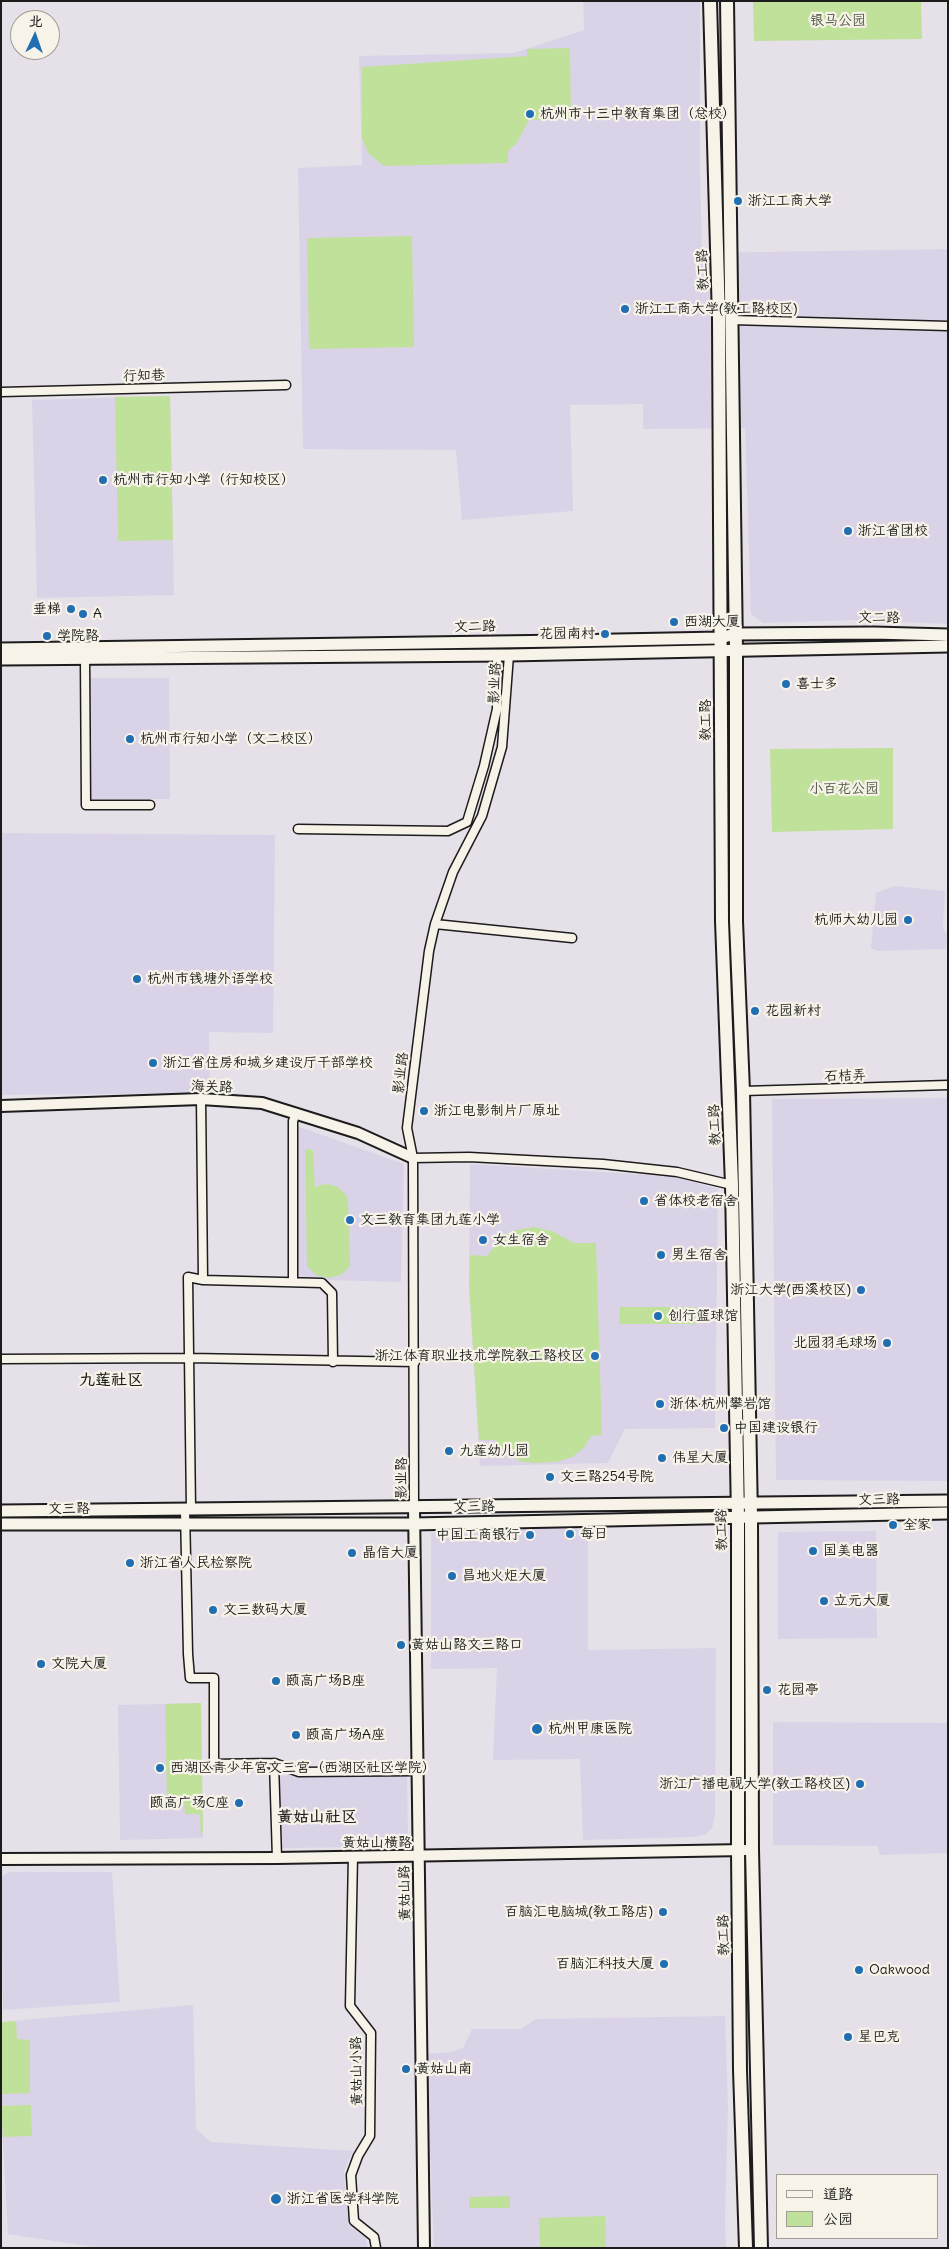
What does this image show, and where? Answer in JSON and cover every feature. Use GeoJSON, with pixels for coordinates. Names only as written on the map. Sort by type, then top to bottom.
{"type":"FeatureCollection","features":[{"type":"Feature","properties":{"kind":"main road","name":"教工路"},"geometry":{"type":"LineString","coordinates":[[710,1],[719,319],[722,921],[732,1185],[738,1518],[740,2070],[746,2248]]}},
{"type":"Feature","properties":{"kind":"main road","name":"教工路"},"geometry":{"type":"LineString","coordinates":[[727,1],[734,634],[736,651],[736,921],[743,1091],[751,1518],[752,1850],[761,2248]]}},
{"type":"Feature","properties":{"kind":"main road","name":"文二路"},"geometry":{"type":"LineString","coordinates":[[1,659],[503,655],[720,644],[734,634],[874,633],[948,635]]}},
{"type":"Feature","properties":{"kind":"main road","name":"文二路"},"geometry":{"type":"LineString","coordinates":[[1,649],[720,644],[736,651],[948,646]]}},
{"type":"Feature","properties":{"kind":"main road","name":"文三路"},"geometry":{"type":"LineString","coordinates":[[1,1511],[948,1501]]}},
{"type":"Feature","properties":{"kind":"main road","name":"文三路"},"geometry":{"type":"LineString","coordinates":[[1,1524],[413,1524],[948,1513]]}},
{"type":"Feature","properties":{"kind":"street"},"geometry":{"type":"LineString","coordinates":[[732,320],[948,326]]}},
{"type":"Feature","properties":{"kind":"street","name":"行知巷"},"geometry":{"type":"LineString","coordinates":[[1,392],[286,385]]}},
{"type":"Feature","properties":{"kind":"street"},"geometry":{"type":"LineString","coordinates":[[298,829],[448,830],[467,822],[484,766],[497,708],[503,655]]}},
{"type":"Feature","properties":{"kind":"street","name":"影业路"},"geometry":{"type":"LineString","coordinates":[[414,1507],[413,1158],[408,1128],[429,950],[435,924],[453,872],[482,816],[502,747],[503,655]]}},
{"type":"Feature","properties":{"kind":"street"},"geometry":{"type":"LineString","coordinates":[[85,658],[86,805],[150,805]]}},
{"type":"Feature","properties":{"kind":"street"},"geometry":{"type":"LineString","coordinates":[[435,924],[572,938]]}},
{"type":"Feature","properties":{"kind":"street","name":"石桔弄"},"geometry":{"type":"LineString","coordinates":[[743,1091],[948,1085]]}},
{"type":"Feature","properties":{"kind":"street"},"geometry":{"type":"LineString","coordinates":[[201,1099],[203,1280]]}},
{"type":"Feature","properties":{"kind":"street","name":"海关路"},"geometry":{"type":"LineString","coordinates":[[1,1106],[201,1099],[262,1104],[358,1133],[413,1158]]}},
{"type":"Feature","properties":{"kind":"street"},"geometry":{"type":"LineString","coordinates":[[293,1281],[293,1121],[296,1113]]}},
{"type":"Feature","properties":{"kind":"street"},"geometry":{"type":"LineString","coordinates":[[413,1158],[469,1157],[603,1164],[677,1172],[732,1185]]}},
{"type":"Feature","properties":{"kind":"street"},"geometry":{"type":"LineString","coordinates":[[332,1362],[332,1293],[322,1283],[203,1280],[188,1277],[190,1358],[188,1510],[185,1524],[190,1678],[214,1678],[214,1764],[274,1763],[299,1772],[416,1771]]}},
{"type":"Feature","properties":{"kind":"street"},"geometry":{"type":"LineString","coordinates":[[1,1359],[190,1358],[415,1362]]}},
{"type":"Feature","properties":{"kind":"street","name":"黄姑山路"},"geometry":{"type":"LineString","coordinates":[[414,1507],[416,1771],[424,2248]]}},
{"type":"Feature","properties":{"kind":"street"},"geometry":{"type":"LineString","coordinates":[[274,1763],[277,1858]]}},
{"type":"Feature","properties":{"kind":"street","name":"黄姑山横路"},"geometry":{"type":"LineString","coordinates":[[1,1859],[277,1858],[752,1850]]}},
{"type":"Feature","properties":{"kind":"street","name":"黄姑山小路"},"geometry":{"type":"LineString","coordinates":[[353,1856],[350,2006],[371,2033],[370,2136],[351,2175],[354,2221],[374,2237],[376,2248]]}},
{"type":"Feature","properties":{"kind":"shaded area","name":"浙江工商大学(教工路校区)"},"geometry":{"type":"Polygon","coordinates":[[[583,1],[700,1],[702,253],[948,249],[948,624],[855,620],[763,623],[751,614],[745,428],[643,429],[643,404],[570,405],[573,511],[462,520],[456,450],[303,449],[298,168],[362,165],[359,56],[514,53],[584,30],[583,1]]]}},
{"type":"Feature","properties":{"kind":"shaded area","name":"杭州市行知小学（行知校区）"},"geometry":{"type":"Polygon","coordinates":[[[170,396],[174,595],[37,598],[32,400],[170,396]]]}},
{"type":"Feature","properties":{"kind":"shaded area","name":"杭州市行知小学（文二校区）"},"geometry":{"type":"Polygon","coordinates":[[[90,678],[169,678],[170,799],[90,799],[90,678]]]}},
{"type":"Feature","properties":{"kind":"shaded area","name":"杭州市钱塘外语学校"},"geometry":{"type":"Polygon","coordinates":[[[1,833],[275,835],[273,1033],[209,1032],[210,1093],[1,1095],[1,833]]]}},
{"type":"Feature","properties":{"kind":"shaded area","name":"杭师大幼儿园"},"geometry":{"type":"Polygon","coordinates":[[[894,886],[945,891],[943,927],[947,934],[946,949],[877,951],[871,948],[876,893],[894,886]]]}},
{"type":"Feature","properties":{"kind":"shaded area","name":"浙江大学(西溪校区)"},"geometry":{"type":"Polygon","coordinates":[[[948,1098],[948,1481],[776,1480],[772,1099],[948,1098]]]}},
{"type":"Feature","properties":{"kind":"shaded area","name":"文三教育集团九莲小学"},"geometry":{"type":"Polygon","coordinates":[[[297,1126],[404,1164],[401,1282],[298,1277],[297,1126]]]}},
{"type":"Feature","properties":{"kind":"shaded area","name":"浙江体育职业技术学院教工路校区"},"geometry":{"type":"Polygon","coordinates":[[[470,1164],[651,1175],[680,1178],[718,1189],[715,1428],[625,1429],[608,1463],[480,1466],[469,1285],[470,1164]]]}},
{"type":"Feature","properties":{"kind":"shaded area"},"geometry":{"type":"Polygon","coordinates":[[[588,1526],[588,1650],[716,1648],[715,1816],[712,1828],[706,1834],[694,1837],[583,1840],[580,1759],[493,1760],[497,1668],[431,1669],[431,1533],[588,1526]]]}},
{"type":"Feature","properties":{"kind":"shaded area"},"geometry":{"type":"Polygon","coordinates":[[[876,1531],[877,1638],[778,1639],[778,1532],[876,1531]]]}},
{"type":"Feature","properties":{"kind":"shaded area","name":"西湖区青少年宫文三宫（西湖区社区学院）"},"geometry":{"type":"Polygon","coordinates":[[[201,1703],[203,1838],[120,1840],[118,1705],[201,1703]]]}},
{"type":"Feature","properties":{"kind":"shaded area","name":"浙江广播电视大学(教工路校区)"},"geometry":{"type":"Polygon","coordinates":[[[773,1722],[948,1723],[948,1853],[880,1855],[877,1846],[773,1845],[773,1722]]]}},
{"type":"Feature","properties":{"kind":"shaded area"},"geometry":{"type":"Polygon","coordinates":[[[407,1774],[408,1836],[392,1847],[276,1848],[276,1775],[407,1774]]]}},
{"type":"Feature","properties":{"kind":"shaded area"},"geometry":{"type":"Polygon","coordinates":[[[9,1872],[112,1872],[120,2002],[3,2010],[1,1877],[9,1872]]]}},
{"type":"Feature","properties":{"kind":"shaded area"},"geometry":{"type":"Polygon","coordinates":[[[193,2005],[196,2129],[211,2142],[353,2151],[344,2171],[349,2226],[366,2238],[368,2248],[100,2248],[8,2234],[1,2109],[1,2022],[193,2005]]]}},
{"type":"Feature","properties":{"kind":"shaded area"},"geometry":{"type":"Polygon","coordinates":[[[725,2016],[728,2107],[726,2248],[434,2248],[426,2054],[451,2052],[463,2048],[472,2029],[521,2029],[536,2019],[725,2016]]]}},
{"type":"Feature","properties":{"kind":"green space","name":"银马公园"},"geometry":{"type":"Polygon","coordinates":[[[753,1],[921,1],[922,39],[754,41],[753,1]]]}},
{"type":"Feature","properties":{"kind":"green space"},"geometry":{"type":"Polygon","coordinates":[[[570,48],[571,119],[529,120],[516,144],[508,151],[508,163],[384,166],[368,153],[362,138],[362,67],[527,56],[527,49],[570,48]]]}},
{"type":"Feature","properties":{"kind":"green space"},"geometry":{"type":"Polygon","coordinates":[[[412,236],[414,347],[309,349],[307,238],[412,236]]]}},
{"type":"Feature","properties":{"kind":"green space"},"geometry":{"type":"Polygon","coordinates":[[[170,396],[173,540],[118,541],[115,397],[170,396]]]}},
{"type":"Feature","properties":{"kind":"green space","name":"小百花公园"},"geometry":{"type":"Polygon","coordinates":[[[893,748],[893,829],[772,832],[770,749],[893,748]]]}},
{"type":"Feature","properties":{"kind":"green space"},"geometry":{"type":"Polygon","coordinates":[[[305,1149],[313,1150],[315,1188],[328,1184],[338,1187],[348,1197],[350,1266],[341,1275],[329,1278],[316,1275],[307,1266],[305,1149]]]}},
{"type":"Feature","properties":{"kind":"green space"},"geometry":{"type":"Polygon","coordinates":[[[534,1227],[552,1231],[574,1243],[596,1243],[602,1435],[591,1436],[584,1448],[572,1457],[556,1462],[522,1462],[510,1456],[495,1440],[479,1440],[469,1285],[470,1255],[487,1256],[503,1236],[516,1230],[534,1227]]]}},
{"type":"Feature","properties":{"kind":"green space","name":"创行篮球馆"},"geometry":{"type":"Polygon","coordinates":[[[620,1307],[696,1307],[696,1324],[619,1324],[620,1307]]]}},
{"type":"Feature","properties":{"kind":"green space"},"geometry":{"type":"Polygon","coordinates":[[[201,1703],[203,1831],[201,1837],[200,1814],[185,1814],[184,1798],[167,1799],[165,1704],[201,1703]]]}},
{"type":"Feature","properties":{"kind":"green space"},"geometry":{"type":"Polygon","coordinates":[[[16,2021],[17,2039],[30,2040],[30,2093],[1,2094],[1,2022],[16,2021]]]}},
{"type":"Feature","properties":{"kind":"green space"},"geometry":{"type":"Polygon","coordinates":[[[31,2105],[32,2136],[3,2137],[1,2106],[31,2105]]]}},
{"type":"Feature","properties":{"kind":"green space"},"geometry":{"type":"Polygon","coordinates":[[[510,2196],[510,2208],[469,2208],[469,2197],[510,2196]]]}},
{"type":"Feature","properties":{"kind":"green space"},"geometry":{"type":"Polygon","coordinates":[[[605,2216],[606,2248],[540,2248],[539,2218],[605,2216]]]}},
{"type":"Feature","properties":{"kind":"place","name":"杭州市十三中教育集团（总校）"},"geometry":{"type":"Point","coordinates":[530,114]}},
{"type":"Feature","properties":{"kind":"place","name":"浙江工商大学"},"geometry":{"type":"Point","coordinates":[738,201]}},
{"type":"Feature","properties":{"kind":"place","name":"浙江工商大学(教工路校区)"},"geometry":{"type":"Point","coordinates":[625,309]}},
{"type":"Feature","properties":{"kind":"place","name":"杭州市行知小学（行知校区）"},"geometry":{"type":"Point","coordinates":[103,480]}},
{"type":"Feature","properties":{"kind":"place","name":"浙江省团校"},"geometry":{"type":"Point","coordinates":[848,531]}},
{"type":"Feature","properties":{"kind":"place","name":"垂梯"},"geometry":{"type":"Point","coordinates":[71,609]}},
{"type":"Feature","properties":{"kind":"place","name":"A"},"geometry":{"type":"Point","coordinates":[83,614]}},
{"type":"Feature","properties":{"kind":"place","name":"西湖大厦"},"geometry":{"type":"Point","coordinates":[674,622]}},
{"type":"Feature","properties":{"kind":"place","name":"花园南村"},"geometry":{"type":"Point","coordinates":[605,634]}},
{"type":"Feature","properties":{"kind":"place","name":"学院路"},"geometry":{"type":"Point","coordinates":[47,636]}},
{"type":"Feature","properties":{"kind":"place","name":"喜士多"},"geometry":{"type":"Point","coordinates":[786,684]}},
{"type":"Feature","properties":{"kind":"place","name":"杭州市行知小学（文二校区）"},"geometry":{"type":"Point","coordinates":[130,739]}},
{"type":"Feature","properties":{"kind":"place","name":"杭师大幼儿园"},"geometry":{"type":"Point","coordinates":[908,920]}},
{"type":"Feature","properties":{"kind":"place","name":"杭州市钱塘外语学校"},"geometry":{"type":"Point","coordinates":[137,979]}},
{"type":"Feature","properties":{"kind":"place","name":"花园新村"},"geometry":{"type":"Point","coordinates":[755,1011]}},
{"type":"Feature","properties":{"kind":"place","name":"浙江省住房和城乡建设厅干部学校"},"geometry":{"type":"Point","coordinates":[153,1063]}},
{"type":"Feature","properties":{"kind":"place","name":"浙江电影制片厂原址"},"geometry":{"type":"Point","coordinates":[424,1111]}},
{"type":"Feature","properties":{"kind":"place","name":"省体校老宿舍"},"geometry":{"type":"Point","coordinates":[644,1201]}},
{"type":"Feature","properties":{"kind":"place","name":"文三教育集团九莲小学"},"geometry":{"type":"Point","coordinates":[350,1220]}},
{"type":"Feature","properties":{"kind":"place","name":"女生宿舍"},"geometry":{"type":"Point","coordinates":[483,1240]}},
{"type":"Feature","properties":{"kind":"place","name":"男生宿舍"},"geometry":{"type":"Point","coordinates":[661,1255]}},
{"type":"Feature","properties":{"kind":"place","name":"浙江大学(西溪校区)"},"geometry":{"type":"Point","coordinates":[861,1290]}},
{"type":"Feature","properties":{"kind":"place","name":"创行篮球馆"},"geometry":{"type":"Point","coordinates":[658,1316]}},
{"type":"Feature","properties":{"kind":"place","name":"北园羽毛球场"},"geometry":{"type":"Point","coordinates":[887,1343]}},
{"type":"Feature","properties":{"kind":"place","name":"浙江体育职业技术学院教工路校区"},"geometry":{"type":"Point","coordinates":[595,1356]}},
{"type":"Feature","properties":{"kind":"place","name":"浙体·杭州攀岩馆"},"geometry":{"type":"Point","coordinates":[660,1404]}},
{"type":"Feature","properties":{"kind":"place","name":"中国建设银行"},"geometry":{"type":"Point","coordinates":[724,1428]}},
{"type":"Feature","properties":{"kind":"place","name":"九莲幼儿园"},"geometry":{"type":"Point","coordinates":[449,1451]}},
{"type":"Feature","properties":{"kind":"place","name":"伟星大厦"},"geometry":{"type":"Point","coordinates":[662,1458]}},
{"type":"Feature","properties":{"kind":"place","name":"文三路254号院"},"geometry":{"type":"Point","coordinates":[550,1477]}},
{"type":"Feature","properties":{"kind":"place","name":"全家"},"geometry":{"type":"Point","coordinates":[893,1525]}},
{"type":"Feature","properties":{"kind":"place","name":"每日"},"geometry":{"type":"Point","coordinates":[570,1534]}},
{"type":"Feature","properties":{"kind":"place","name":"中国工商银行"},"geometry":{"type":"Point","coordinates":[530,1535]}},
{"type":"Feature","properties":{"kind":"place","name":"国美电器"},"geometry":{"type":"Point","coordinates":[813,1551]}},
{"type":"Feature","properties":{"kind":"place","name":"晶信大厦"},"geometry":{"type":"Point","coordinates":[352,1553]}},
{"type":"Feature","properties":{"kind":"place","name":"浙江省人民检察院"},"geometry":{"type":"Point","coordinates":[130,1563]}},
{"type":"Feature","properties":{"kind":"place","name":"昌地火炬大厦"},"geometry":{"type":"Point","coordinates":[452,1576]}},
{"type":"Feature","properties":{"kind":"place","name":"立元大厦"},"geometry":{"type":"Point","coordinates":[824,1601]}},
{"type":"Feature","properties":{"kind":"place","name":"文三数码大厦"},"geometry":{"type":"Point","coordinates":[213,1610]}},
{"type":"Feature","properties":{"kind":"place","name":"黄姑山路文三路口"},"geometry":{"type":"Point","coordinates":[401,1645]}},
{"type":"Feature","properties":{"kind":"place","name":"文院大厦"},"geometry":{"type":"Point","coordinates":[41,1664]}},
{"type":"Feature","properties":{"kind":"place","name":"颐高广场B座"},"geometry":{"type":"Point","coordinates":[276,1681]}},
{"type":"Feature","properties":{"kind":"place","name":"花园亭"},"geometry":{"type":"Point","coordinates":[767,1690]}},
{"type":"Feature","properties":{"kind":"place","name":"杭州甲康医院"},"geometry":{"type":"Point","coordinates":[537,1729]}},
{"type":"Feature","properties":{"kind":"place","name":"颐高广场A座"},"geometry":{"type":"Point","coordinates":[296,1735]}},
{"type":"Feature","properties":{"kind":"place","name":"西湖区青少年宫文三宫（西湖区社区学院）"},"geometry":{"type":"Point","coordinates":[160,1768]}},
{"type":"Feature","properties":{"kind":"place","name":"浙江广播电视大学(教工路校区)"},"geometry":{"type":"Point","coordinates":[860,1784]}},
{"type":"Feature","properties":{"kind":"place","name":"颐高广场C座"},"geometry":{"type":"Point","coordinates":[239,1803]}},
{"type":"Feature","properties":{"kind":"place","name":"百脑汇电脑城(教工路店)"},"geometry":{"type":"Point","coordinates":[663,1912]}},
{"type":"Feature","properties":{"kind":"place","name":"百脑汇科技大厦"},"geometry":{"type":"Point","coordinates":[664,1964]}},
{"type":"Feature","properties":{"kind":"place","name":"Oakwood"},"geometry":{"type":"Point","coordinates":[859,1970]}},
{"type":"Feature","properties":{"kind":"place","name":"星巴克"},"geometry":{"type":"Point","coordinates":[848,2037]}},
{"type":"Feature","properties":{"kind":"place","name":"黄姑山南"},"geometry":{"type":"Point","coordinates":[406,2069]}},
{"type":"Feature","properties":{"kind":"place","name":"浙江省医学科学院"},"geometry":{"type":"Point","coordinates":[276,2199]}},
{"type":"Feature","properties":{"kind":"district","name":"九莲社区"},"geometry":{"type":"Point","coordinates":[111,1380]}},
{"type":"Feature","properties":{"kind":"district","name":"黄姑山社区"},"geometry":{"type":"Point","coordinates":[317,1817]}}]}
